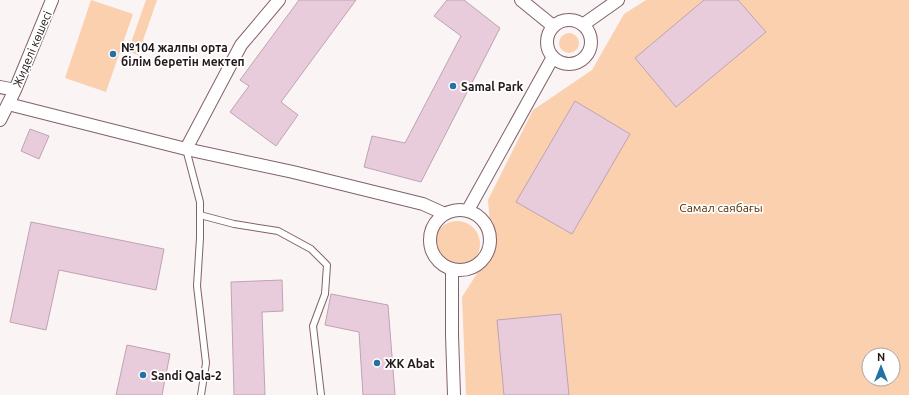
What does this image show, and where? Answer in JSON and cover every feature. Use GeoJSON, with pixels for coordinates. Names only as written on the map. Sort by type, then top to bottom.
{"type":"FeatureCollection","features":[{"type":"Feature","properties":{"kind":"street","name":"Жиделі көшесі"},"geometry":{"type":"LineString","coordinates":[[0,120],[52,0]]}},
{"type":"Feature","properties":{"kind":"street"},"geometry":{"type":"LineString","coordinates":[[186,149],[241,45],[279,0]]}},
{"type":"Feature","properties":{"kind":"street"},"geometry":{"type":"LineString","coordinates":[[520,0],[553,26]]}},
{"type":"Feature","properties":{"kind":"street"},"geometry":{"type":"LineString","coordinates":[[584,24],[618,0]]}},
{"type":"Feature","properties":{"kind":"street"},"geometry":{"type":"LineString","coordinates":[[572,19],[584,24],[590,33],[592,43],[589,53],[582,61],[572,64],[561,63],[553,57],[547,45],[549,32],[553,26],[565,20],[572,19]]}},
{"type":"Feature","properties":{"kind":"street"},"geometry":{"type":"LineString","coordinates":[[468,210],[553,57]]}},
{"type":"Feature","properties":{"kind":"street"},"geometry":{"type":"LineString","coordinates":[[0,86],[14,90]]}},
{"type":"Feature","properties":{"kind":"street"},"geometry":{"type":"LineString","coordinates":[[8,104],[186,149],[293,172],[422,204],[445,214]]}},
{"type":"Feature","properties":{"kind":"street"},"geometry":{"type":"LineString","coordinates":[[452,210],[468,210],[482,218],[490,232],[490,248],[482,262],[468,270],[452,270],[438,262],[430,248],[430,232],[438,218],[452,210]]}},
{"type":"Feature","properties":{"kind":"street"},"geometry":{"type":"LineString","coordinates":[[452,270],[454,395]]}},
{"type":"Feature","properties":{"kind":"lane"},"geometry":{"type":"LineString","coordinates":[[186,149],[200,202],[200,238],[197,286],[206,363],[201,395]]}},
{"type":"Feature","properties":{"kind":"lane"},"geometry":{"type":"LineString","coordinates":[[200,215],[234,224],[278,232],[311,249],[327,265],[325,294],[313,326],[321,395]]}},
{"type":"Feature","properties":{"kind":"green space"},"geometry":{"type":"Polygon","coordinates":[[[91,0],[133,14],[106,92],[65,78],[91,0]]]}},
{"type":"Feature","properties":{"kind":"green space"},"geometry":{"type":"Polygon","coordinates":[[[146,0],[157,0],[138,55],[128,51],[146,0]]]}},
{"type":"Feature","properties":{"kind":"green space","name":"Самал саябағы"},"geometry":{"type":"Polygon","coordinates":[[[646,0],[909,0],[909,395],[466,395],[462,297],[492,250],[488,200],[533,110],[592,70],[624,14],[646,0]]]}},
{"type":"Feature","properties":{"kind":"green space"},"geometry":{"type":"Polygon","coordinates":[[[569,33],[576,36],[579,43],[576,50],[569,53],[562,50],[559,43],[562,36],[569,33]]]}},
{"type":"Feature","properties":{"kind":"green space"},"geometry":{"type":"Polygon","coordinates":[[[457,221],[470,225],[476,231],[480,244],[476,257],[470,263],[457,267],[444,263],[438,257],[434,244],[438,231],[444,225],[457,221]]]}},
{"type":"Feature","properties":{"kind":"building"},"geometry":{"type":"Polygon","coordinates":[[[299,0],[356,0],[281,102],[298,115],[276,146],[230,112],[249,86],[240,80],[299,0]]]}},
{"type":"Feature","properties":{"kind":"building","name":"Samal Park"},"geometry":{"type":"Polygon","coordinates":[[[447,0],[464,0],[500,28],[421,182],[364,167],[372,136],[405,143],[461,36],[434,16],[447,0]]]}},
{"type":"Feature","properties":{"kind":"building"},"geometry":{"type":"Polygon","coordinates":[[[704,0],[738,0],[766,32],[676,107],[635,58],[704,0]]]}},
{"type":"Feature","properties":{"kind":"building"},"geometry":{"type":"Polygon","coordinates":[[[575,101],[630,134],[572,234],[516,202],[575,101]]]}},
{"type":"Feature","properties":{"kind":"building"},"geometry":{"type":"Polygon","coordinates":[[[30,129],[49,136],[39,159],[21,151],[30,129]]]}},
{"type":"Feature","properties":{"kind":"building"},"geometry":{"type":"Polygon","coordinates":[[[31,222],[164,249],[156,290],[59,270],[46,330],[10,322],[31,222]]]}},
{"type":"Feature","properties":{"kind":"building"},"geometry":{"type":"Polygon","coordinates":[[[282,280],[283,311],[262,312],[265,395],[234,395],[231,282],[282,280]]]}},
{"type":"Feature","properties":{"kind":"building","name":"ЖК Abat"},"geometry":{"type":"Polygon","coordinates":[[[331,294],[388,305],[395,395],[363,395],[359,332],[325,325],[331,294]]]}},
{"type":"Feature","properties":{"kind":"building"},"geometry":{"type":"Polygon","coordinates":[[[561,314],[569,395],[504,395],[497,320],[561,314]]]}},
{"type":"Feature","properties":{"kind":"building","name":"Sandi Qala-2"},"geometry":{"type":"Polygon","coordinates":[[[127,345],[170,354],[162,395],[116,395],[127,345]]]}},
{"type":"Feature","properties":{"kind":"place","name":"№104 жалпы орта білім беретін мектеп"},"geometry":{"type":"Point","coordinates":[113,54]}},
{"type":"Feature","properties":{"kind":"place","name":"Samal Park"},"geometry":{"type":"Point","coordinates":[453,86]}},
{"type":"Feature","properties":{"kind":"place","name":"ЖК Abat"},"geometry":{"type":"Point","coordinates":[377,363]}},
{"type":"Feature","properties":{"kind":"place","name":"Sandi Qala-2"},"geometry":{"type":"Point","coordinates":[143,375]}}]}
